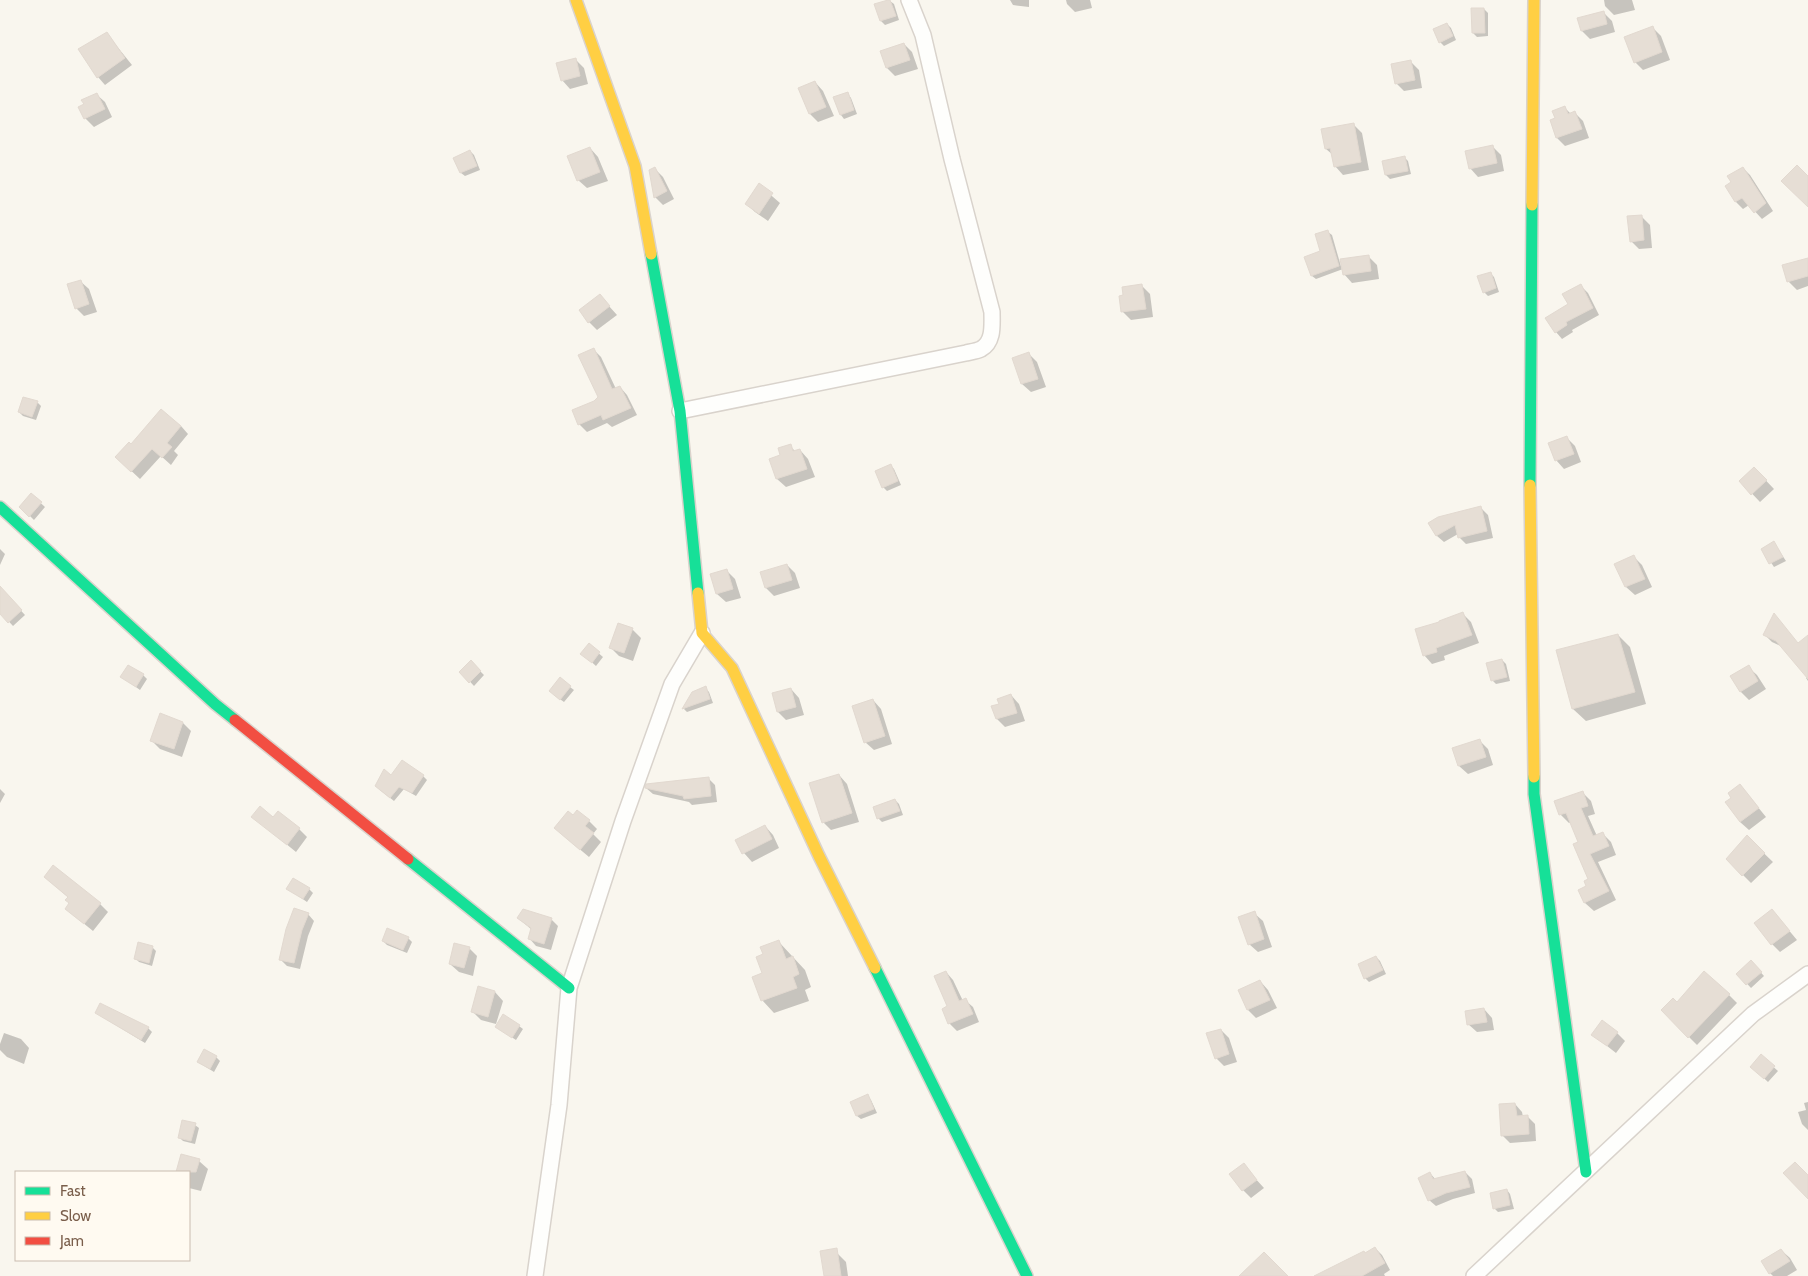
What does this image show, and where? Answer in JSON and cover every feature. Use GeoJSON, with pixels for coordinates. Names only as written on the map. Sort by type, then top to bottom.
{"type":"FeatureCollection","features":[{"type":"Feature","properties":{"kind":"street"},"geometry":{"type":"LineString","coordinates":[[576,0],[635,166],[680,411],[702,633],[732,668],[819,856],[1027,1276]]}},
{"type":"Feature","properties":{"kind":"street"},"geometry":{"type":"LineString","coordinates":[[680,411],[966,353],[981,349],[987,343],[992,333],[992,312],[952,159],[923,34],[909,0]]}},
{"type":"Feature","properties":{"kind":"street"},"geometry":{"type":"LineString","coordinates":[[1534,0],[1529,420],[1534,794],[1586,1172]]}},
{"type":"Feature","properties":{"kind":"street"},"geometry":{"type":"LineString","coordinates":[[0,506],[215,704],[569,988]]}},
{"type":"Feature","properties":{"kind":"street"},"geometry":{"type":"LineString","coordinates":[[535,1276],[559,1105],[569,988],[623,821],[672,684],[702,633]]}},
{"type":"Feature","properties":{"kind":"street"},"geometry":{"type":"LineString","coordinates":[[1474,1276],[1753,1014],[1808,974]]}},
{"type":"Feature","properties":{"kind":"building"},"geometry":{"type":"Polygon","coordinates":[[[890,0],[896,16],[880,21],[874,4],[890,0]]]}},
{"type":"Feature","properties":{"kind":"building"},"geometry":{"type":"Polygon","coordinates":[[[1471,8],[1484,8],[1485,33],[1472,33],[1471,8]]]}},
{"type":"Feature","properties":{"kind":"building"},"geometry":{"type":"Polygon","coordinates":[[[1604,11],[1607,24],[1581,31],[1577,18],[1604,11]]]}},
{"type":"Feature","properties":{"kind":"building"},"geometry":{"type":"Polygon","coordinates":[[[1447,23],[1453,36],[1439,43],[1433,29],[1447,23]]]}},
{"type":"Feature","properties":{"kind":"building"},"geometry":{"type":"Polygon","coordinates":[[[1653,26],[1662,52],[1634,63],[1624,37],[1653,26]]]}},
{"type":"Feature","properties":{"kind":"building"},"geometry":{"type":"Polygon","coordinates":[[[107,32],[125,58],[97,78],[78,49],[107,32]]]}},
{"type":"Feature","properties":{"kind":"building"},"geometry":{"type":"Polygon","coordinates":[[[904,43],[910,60],[886,68],[880,51],[904,43]]]}},
{"type":"Feature","properties":{"kind":"building"},"geometry":{"type":"Polygon","coordinates":[[[576,58],[580,76],[561,81],[556,63],[576,58]]]}},
{"type":"Feature","properties":{"kind":"building"},"geometry":{"type":"Polygon","coordinates":[[[1411,60],[1415,80],[1395,84],[1391,64],[1411,60]]]}},
{"type":"Feature","properties":{"kind":"building"},"geometry":{"type":"Polygon","coordinates":[[[815,81],[826,107],[809,114],[798,88],[815,81]]]}},
{"type":"Feature","properties":{"kind":"building"},"geometry":{"type":"Polygon","coordinates":[[[848,92],[854,110],[840,115],[833,97],[848,92]]]}},
{"type":"Feature","properties":{"kind":"building"},"geometry":{"type":"Polygon","coordinates":[[[97,93],[105,109],[84,119],[78,107],[84,104],[81,100],[97,93]]]}},
{"type":"Feature","properties":{"kind":"building"},"geometry":{"type":"Polygon","coordinates":[[[1565,106],[1568,114],[1575,111],[1582,129],[1556,138],[1550,120],[1555,118],[1552,111],[1565,106]]]}},
{"type":"Feature","properties":{"kind":"building"},"geometry":{"type":"Polygon","coordinates":[[[1354,123],[1361,162],[1334,167],[1330,148],[1325,149],[1321,129],[1354,123]]]}},
{"type":"Feature","properties":{"kind":"building"},"geometry":{"type":"Polygon","coordinates":[[[1493,145],[1497,163],[1469,169],[1465,151],[1493,145]]]}},
{"type":"Feature","properties":{"kind":"building"},"geometry":{"type":"Polygon","coordinates":[[[590,147],[600,172],[577,181],[567,156],[590,147]]]}},
{"type":"Feature","properties":{"kind":"building"},"geometry":{"type":"Polygon","coordinates":[[[470,150],[477,166],[460,173],[453,158],[470,150]]]}},
{"type":"Feature","properties":{"kind":"building"},"geometry":{"type":"Polygon","coordinates":[[[1405,156],[1408,171],[1385,175],[1382,161],[1405,156]]]}},
{"type":"Feature","properties":{"kind":"building"},"geometry":{"type":"Polygon","coordinates":[[[1797,165],[1808,176],[1808,207],[1781,181],[1797,165]]]}},
{"type":"Feature","properties":{"kind":"building"},"geometry":{"type":"Polygon","coordinates":[[[655,167],[667,191],[654,198],[649,170],[655,167]]]}},
{"type":"Feature","properties":{"kind":"building"},"geometry":{"type":"Polygon","coordinates":[[[1743,167],[1766,203],[1754,213],[1742,198],[1735,202],[1725,186],[1731,182],[1727,176],[1743,167]]]}},
{"type":"Feature","properties":{"kind":"building"},"geometry":{"type":"Polygon","coordinates":[[[759,183],[773,193],[759,214],[745,204],[759,183]]]}},
{"type":"Feature","properties":{"kind":"building"},"geometry":{"type":"Polygon","coordinates":[[[1642,215],[1644,240],[1630,242],[1627,216],[1642,215]]]}},
{"type":"Feature","properties":{"kind":"building"},"geometry":{"type":"Polygon","coordinates":[[[1328,230],[1339,266],[1311,276],[1304,257],[1320,251],[1315,234],[1328,230]]]}},
{"type":"Feature","properties":{"kind":"building"},"geometry":{"type":"Polygon","coordinates":[[[1369,255],[1371,271],[1343,275],[1340,259],[1369,255]]]}},
{"type":"Feature","properties":{"kind":"building"},"geometry":{"type":"Polygon","coordinates":[[[1808,258],[1808,276],[1787,282],[1782,265],[1808,258]]]}},
{"type":"Feature","properties":{"kind":"building"},"geometry":{"type":"Polygon","coordinates":[[[1491,272],[1496,288],[1483,293],[1477,276],[1491,272]]]}},
{"type":"Feature","properties":{"kind":"building"},"geometry":{"type":"Polygon","coordinates":[[[81,280],[89,304],[75,309],[67,284],[81,280]]]}},
{"type":"Feature","properties":{"kind":"building"},"geometry":{"type":"Polygon","coordinates":[[[1142,284],[1146,309],[1121,312],[1119,296],[1123,295],[1122,287],[1142,284]]]}},
{"type":"Feature","properties":{"kind":"building"},"geometry":{"type":"Polygon","coordinates":[[[1581,284],[1593,308],[1566,322],[1567,325],[1555,333],[1545,318],[1568,304],[1562,294],[1581,284]]]}},
{"type":"Feature","properties":{"kind":"building"},"geometry":{"type":"Polygon","coordinates":[[[600,294],[610,306],[588,323],[579,310],[600,294]]]}},
{"type":"Feature","properties":{"kind":"building"},"geometry":{"type":"Polygon","coordinates":[[[594,348],[612,389],[620,386],[631,408],[603,420],[601,415],[578,425],[572,410],[594,401],[598,397],[578,355],[594,348]]]}},
{"type":"Feature","properties":{"kind":"building"},"geometry":{"type":"Polygon","coordinates":[[[1029,352],[1038,379],[1021,384],[1012,358],[1029,352]]]}},
{"type":"Feature","properties":{"kind":"building"},"geometry":{"type":"Polygon","coordinates":[[[23,397],[38,401],[32,417],[18,412],[23,397]]]}},
{"type":"Feature","properties":{"kind":"building"},"geometry":{"type":"Polygon","coordinates":[[[161,409],[181,426],[167,443],[172,447],[162,458],[152,449],[131,472],[115,457],[129,442],[131,444],[161,409]]]}},
{"type":"Feature","properties":{"kind":"building"},"geometry":{"type":"Polygon","coordinates":[[[1567,436],[1574,454],[1555,461],[1548,443],[1567,436]]]}},
{"type":"Feature","properties":{"kind":"building"},"geometry":{"type":"Polygon","coordinates":[[[791,444],[793,451],[800,449],[807,469],[776,479],[769,459],[780,455],[778,448],[791,444]]]}},
{"type":"Feature","properties":{"kind":"building"},"geometry":{"type":"Polygon","coordinates":[[[891,464],[898,481],[882,488],[875,471],[891,464]]]}},
{"type":"Feature","properties":{"kind":"building"},"geometry":{"type":"Polygon","coordinates":[[[1754,467],[1767,480],[1751,495],[1739,481],[1754,467]]]}},
{"type":"Feature","properties":{"kind":"building"},"geometry":{"type":"Polygon","coordinates":[[[31,493],[42,502],[29,517],[19,507],[31,493]]]}},
{"type":"Feature","properties":{"kind":"building"},"geometry":{"type":"Polygon","coordinates":[[[1481,506],[1487,531],[1458,538],[1455,525],[1436,536],[1428,523],[1438,517],[1481,506]]]}},
{"type":"Feature","properties":{"kind":"building"},"geometry":{"type":"Polygon","coordinates":[[[1774,541],[1783,557],[1769,564],[1761,549],[1774,541]]]}},
{"type":"Feature","properties":{"kind":"building"},"geometry":{"type":"Polygon","coordinates":[[[1634,555],[1645,579],[1625,587],[1614,564],[1634,555]]]}},
{"type":"Feature","properties":{"kind":"building"},"geometry":{"type":"Polygon","coordinates":[[[787,564],[792,580],[765,588],[760,572],[787,564]]]}},
{"type":"Feature","properties":{"kind":"building"},"geometry":{"type":"Polygon","coordinates":[[[727,569],[733,589],[716,594],[710,574],[727,569]]]}},
{"type":"Feature","properties":{"kind":"building"},"geometry":{"type":"Polygon","coordinates":[[[0,586],[22,610],[8,623],[0,614],[0,586]]]}},
{"type":"Feature","properties":{"kind":"building"},"geometry":{"type":"Polygon","coordinates":[[[1463,612],[1472,635],[1436,648],[1437,652],[1423,656],[1415,629],[1463,612]]]}},
{"type":"Feature","properties":{"kind":"building"},"geometry":{"type":"Polygon","coordinates":[[[1774,613],[1798,643],[1808,635],[1808,679],[1776,641],[1763,635],[1774,613]]]}},
{"type":"Feature","properties":{"kind":"building"},"geometry":{"type":"Polygon","coordinates":[[[618,623],[633,628],[624,653],[609,648],[618,623]]]}},
{"type":"Feature","properties":{"kind":"building"},"geometry":{"type":"Polygon","coordinates":[[[1618,634],[1635,692],[1572,709],[1556,650],[1618,634]]]}},
{"type":"Feature","properties":{"kind":"building"},"geometry":{"type":"Polygon","coordinates":[[[589,643],[600,652],[592,663],[580,654],[589,643]]]}},
{"type":"Feature","properties":{"kind":"building"},"geometry":{"type":"Polygon","coordinates":[[[1502,659],[1507,677],[1491,681],[1486,663],[1502,659]]]}},
{"type":"Feature","properties":{"kind":"building"},"geometry":{"type":"Polygon","coordinates":[[[471,660],[481,671],[469,683],[459,672],[471,660]]]}},
{"type":"Feature","properties":{"kind":"building"},"geometry":{"type":"Polygon","coordinates":[[[128,665],[144,674],[136,687],[120,677],[128,665]]]}},
{"type":"Feature","properties":{"kind":"building"},"geometry":{"type":"Polygon","coordinates":[[[1749,665],[1758,681],[1740,692],[1730,676],[1749,665]]]}},
{"type":"Feature","properties":{"kind":"building"},"geometry":{"type":"Polygon","coordinates":[[[560,677],[571,686],[560,700],[549,691],[560,677]]]}},
{"type":"Feature","properties":{"kind":"building"},"geometry":{"type":"Polygon","coordinates":[[[706,686],[710,699],[682,709],[692,692],[706,686]]]}},
{"type":"Feature","properties":{"kind":"building"},"geometry":{"type":"Polygon","coordinates":[[[791,688],[796,707],[777,712],[772,693],[791,688]]]}},
{"type":"Feature","properties":{"kind":"building"},"geometry":{"type":"Polygon","coordinates":[[[1011,694],[1017,713],[996,719],[991,706],[999,704],[997,699],[1011,694]]]}},
{"type":"Feature","properties":{"kind":"building"},"geometry":{"type":"Polygon","coordinates":[[[873,699],[885,736],[864,743],[852,706],[873,699]]]}},
{"type":"Feature","properties":{"kind":"building"},"geometry":{"type":"Polygon","coordinates":[[[160,713],[183,722],[174,749],[150,741],[160,713]]]}},
{"type":"Feature","properties":{"kind":"building"},"geometry":{"type":"Polygon","coordinates":[[[1480,739],[1486,757],[1458,766],[1452,748],[1480,739]]]}},
{"type":"Feature","properties":{"kind":"building"},"geometry":{"type":"Polygon","coordinates":[[[402,760],[424,775],[412,793],[399,787],[390,798],[375,786],[384,769],[391,775],[402,760]]]}},
{"type":"Feature","properties":{"kind":"building"},"geometry":{"type":"Polygon","coordinates":[[[839,774],[852,813],[822,823],[809,783],[839,774]]]}},
{"type":"Feature","properties":{"kind":"building"},"geometry":{"type":"Polygon","coordinates":[[[709,777],[711,796],[684,799],[683,796],[645,788],[646,784],[709,777]]]}},
{"type":"Feature","properties":{"kind":"building"},"geometry":{"type":"Polygon","coordinates":[[[1740,784],[1759,808],[1740,822],[1725,802],[1731,798],[1728,793],[1740,784]]]}},
{"type":"Feature","properties":{"kind":"building"},"geometry":{"type":"Polygon","coordinates":[[[1583,791],[1588,806],[1581,808],[1593,836],[1603,832],[1609,846],[1590,854],[1609,891],[1584,903],[1578,890],[1586,886],[1584,881],[1588,879],[1573,844],[1578,842],[1566,813],[1559,815],[1554,801],[1583,791]]]}},
{"type":"Feature","properties":{"kind":"building"},"geometry":{"type":"Polygon","coordinates":[[[895,799],[900,811],[877,819],[873,807],[895,799]]]}},
{"type":"Feature","properties":{"kind":"building"},"geometry":{"type":"Polygon","coordinates":[[[260,806],[273,817],[278,811],[300,828],[287,845],[251,817],[260,806]]]}},
{"type":"Feature","properties":{"kind":"building"},"geometry":{"type":"Polygon","coordinates":[[[577,810],[590,820],[585,826],[594,833],[580,850],[554,828],[568,811],[573,815],[577,810]]]}},
{"type":"Feature","properties":{"kind":"building"},"geometry":{"type":"Polygon","coordinates":[[[765,825],[772,839],[742,854],[735,840],[765,825]]]}},
{"type":"Feature","properties":{"kind":"building"},"geometry":{"type":"Polygon","coordinates":[[[1747,835],[1765,853],[1742,876],[1726,859],[1747,835]]]}},
{"type":"Feature","properties":{"kind":"building"},"geometry":{"type":"Polygon","coordinates":[[[53,865],[101,903],[84,924],[65,909],[69,903],[65,900],[68,897],[44,877],[53,865]]]}},
{"type":"Feature","properties":{"kind":"building"},"geometry":{"type":"Polygon","coordinates":[[[293,878],[310,888],[303,899],[286,889],[293,878]]]}},
{"type":"Feature","properties":{"kind":"building"},"geometry":{"type":"Polygon","coordinates":[[[294,908],[309,913],[302,930],[294,963],[279,960],[286,929],[294,908]]]}},
{"type":"Feature","properties":{"kind":"building"},"geometry":{"type":"Polygon","coordinates":[[[523,909],[552,918],[544,944],[528,939],[531,928],[517,918],[523,909]]]}},
{"type":"Feature","properties":{"kind":"building"},"geometry":{"type":"Polygon","coordinates":[[[1772,909],[1790,931],[1771,945],[1754,923],[1772,909]]]}},
{"type":"Feature","properties":{"kind":"building"},"geometry":{"type":"Polygon","coordinates":[[[1255,911],[1264,939],[1248,945],[1238,917],[1255,911]]]}},
{"type":"Feature","properties":{"kind":"building"},"geometry":{"type":"Polygon","coordinates":[[[387,928],[409,937],[403,950],[382,941],[387,928]]]}},
{"type":"Feature","properties":{"kind":"building"},"geometry":{"type":"Polygon","coordinates":[[[779,940],[786,959],[793,956],[799,974],[793,977],[797,988],[761,1001],[752,977],[762,973],[756,957],[763,954],[760,947],[779,940]]]}},
{"type":"Feature","properties":{"kind":"building"},"geometry":{"type":"Polygon","coordinates":[[[138,942],[153,946],[149,963],[134,959],[138,942]]]}},
{"type":"Feature","properties":{"kind":"building"},"geometry":{"type":"Polygon","coordinates":[[[454,943],[470,947],[464,968],[449,964],[454,943]]]}},
{"type":"Feature","properties":{"kind":"building"},"geometry":{"type":"Polygon","coordinates":[[[1376,956],[1383,970],[1364,979],[1358,964],[1376,956]]]}},
{"type":"Feature","properties":{"kind":"building"},"geometry":{"type":"Polygon","coordinates":[[[1751,960],[1762,972],[1746,985],[1736,974],[1751,960]]]}},
{"type":"Feature","properties":{"kind":"building"},"geometry":{"type":"Polygon","coordinates":[[[946,971],[959,1001],[966,998],[973,1014],[948,1024],[942,1009],[947,1006],[934,976],[946,971]]]}},
{"type":"Feature","properties":{"kind":"building"},"geometry":{"type":"Polygon","coordinates":[[[1704,971],[1730,994],[1688,1038],[1661,1010],[1673,998],[1677,1002],[1704,971]]]}},
{"type":"Feature","properties":{"kind":"building"},"geometry":{"type":"Polygon","coordinates":[[[1260,980],[1270,1000],[1247,1010],[1238,990],[1260,980]]]}},
{"type":"Feature","properties":{"kind":"building"},"geometry":{"type":"Polygon","coordinates":[[[478,986],[495,991],[488,1017],[471,1012],[478,986]]]}},
{"type":"Feature","properties":{"kind":"building"},"geometry":{"type":"Polygon","coordinates":[[[100,1003],[149,1027],[141,1040],[95,1013],[100,1003]]]}},
{"type":"Feature","properties":{"kind":"building"},"geometry":{"type":"Polygon","coordinates":[[[1484,1008],[1487,1022],[1467,1025],[1465,1011],[1484,1008]]]}},
{"type":"Feature","properties":{"kind":"building"},"geometry":{"type":"Polygon","coordinates":[[[503,1014],[520,1025],[512,1038],[495,1027],[503,1014]]]}},
{"type":"Feature","properties":{"kind":"building"},"geometry":{"type":"Polygon","coordinates":[[[1602,1020],[1618,1032],[1607,1046],[1591,1035],[1602,1020]]]}},
{"type":"Feature","properties":{"kind":"building"},"geometry":{"type":"Polygon","coordinates":[[[1221,1029],[1229,1054],[1215,1059],[1206,1033],[1221,1029]]]}},
{"type":"Feature","properties":{"kind":"building"},"geometry":{"type":"Polygon","coordinates":[[[204,1049],[217,1056],[210,1069],[197,1062],[204,1049]]]}},
{"type":"Feature","properties":{"kind":"building"},"geometry":{"type":"Polygon","coordinates":[[[1761,1054],[1775,1066],[1764,1079],[1750,1067],[1761,1054]]]}},
{"type":"Feature","properties":{"kind":"building"},"geometry":{"type":"Polygon","coordinates":[[[868,1094],[874,1109],[856,1116],[850,1102],[868,1094]]]}},
{"type":"Feature","properties":{"kind":"building"},"geometry":{"type":"Polygon","coordinates":[[[1515,1103],[1517,1116],[1528,1115],[1529,1134],[1501,1136],[1499,1104],[1515,1103]]]}},
{"type":"Feature","properties":{"kind":"building"},"geometry":{"type":"Polygon","coordinates":[[[182,1120],[196,1123],[191,1141],[178,1138],[182,1120]]]}},
{"type":"Feature","properties":{"kind":"building"},"geometry":{"type":"Polygon","coordinates":[[[181,1154],[200,1159],[196,1172],[176,1171],[181,1154]]]}},
{"type":"Feature","properties":{"kind":"building"},"geometry":{"type":"Polygon","coordinates":[[[1795,1162],[1808,1175],[1808,1199],[1783,1173],[1795,1162]]]}},
{"type":"Feature","properties":{"kind":"building"},"geometry":{"type":"Polygon","coordinates":[[[1244,1163],[1257,1180],[1242,1191],[1229,1174],[1244,1163]]]}},
{"type":"Feature","properties":{"kind":"building"},"geometry":{"type":"Polygon","coordinates":[[[1465,1171],[1470,1187],[1446,1193],[1428,1201],[1418,1178],[1430,1172],[1433,1179],[1465,1171]]]}},
{"type":"Feature","properties":{"kind":"building"},"geometry":{"type":"Polygon","coordinates":[[[1507,1189],[1510,1205],[1493,1209],[1490,1193],[1507,1189]]]}},
{"type":"Feature","properties":{"kind":"building"},"geometry":{"type":"Polygon","coordinates":[[[1375,1247],[1385,1263],[1362,1276],[1314,1276],[1364,1251],[1365,1253],[1375,1247]]]}},
{"type":"Feature","properties":{"kind":"building"},"geometry":{"type":"Polygon","coordinates":[[[837,1248],[841,1276],[824,1276],[820,1251],[837,1248]]]}},
{"type":"Feature","properties":{"kind":"building"},"geometry":{"type":"Polygon","coordinates":[[[1781,1249],[1790,1261],[1769,1274],[1761,1261],[1781,1249]]]}},
{"type":"Feature","properties":{"kind":"building"},"geometry":{"type":"Polygon","coordinates":[[[1264,1252],[1288,1276],[1239,1276],[1264,1252]]]}},
{"type":"Feature","properties":{"kind":"traffic: fast"},"geometry":{"type":"LineString","coordinates":[[1530,485],[1532,205]]}},
{"type":"Feature","properties":{"kind":"traffic: fast"},"geometry":{"type":"LineString","coordinates":[[651,254],[680,411],[698,593]]}},
{"type":"Feature","properties":{"kind":"traffic: fast"},"geometry":{"type":"LineString","coordinates":[[0,507],[215,704],[235,720]]}},
{"type":"Feature","properties":{"kind":"traffic: fast"},"geometry":{"type":"LineString","coordinates":[[1534,777],[1534,794],[1586,1172]]}},
{"type":"Feature","properties":{"kind":"traffic: fast"},"geometry":{"type":"LineString","coordinates":[[408,859],[569,988]]}},
{"type":"Feature","properties":{"kind":"traffic: fast"},"geometry":{"type":"LineString","coordinates":[[875,968],[1027,1276]]}},
{"type":"Feature","properties":{"kind":"traffic: slow"},"geometry":{"type":"LineString","coordinates":[[576,0],[635,166],[651,254]]}},
{"type":"Feature","properties":{"kind":"traffic: slow"},"geometry":{"type":"LineString","coordinates":[[1532,205],[1534,0]]}},
{"type":"Feature","properties":{"kind":"traffic: slow"},"geometry":{"type":"LineString","coordinates":[[1530,485],[1534,777]]}},
{"type":"Feature","properties":{"kind":"traffic: slow"},"geometry":{"type":"LineString","coordinates":[[698,593],[702,633],[732,668],[819,856],[875,968]]}},
{"type":"Feature","properties":{"kind":"traffic: jam"},"geometry":{"type":"LineString","coordinates":[[235,720],[408,859]]}}]}
